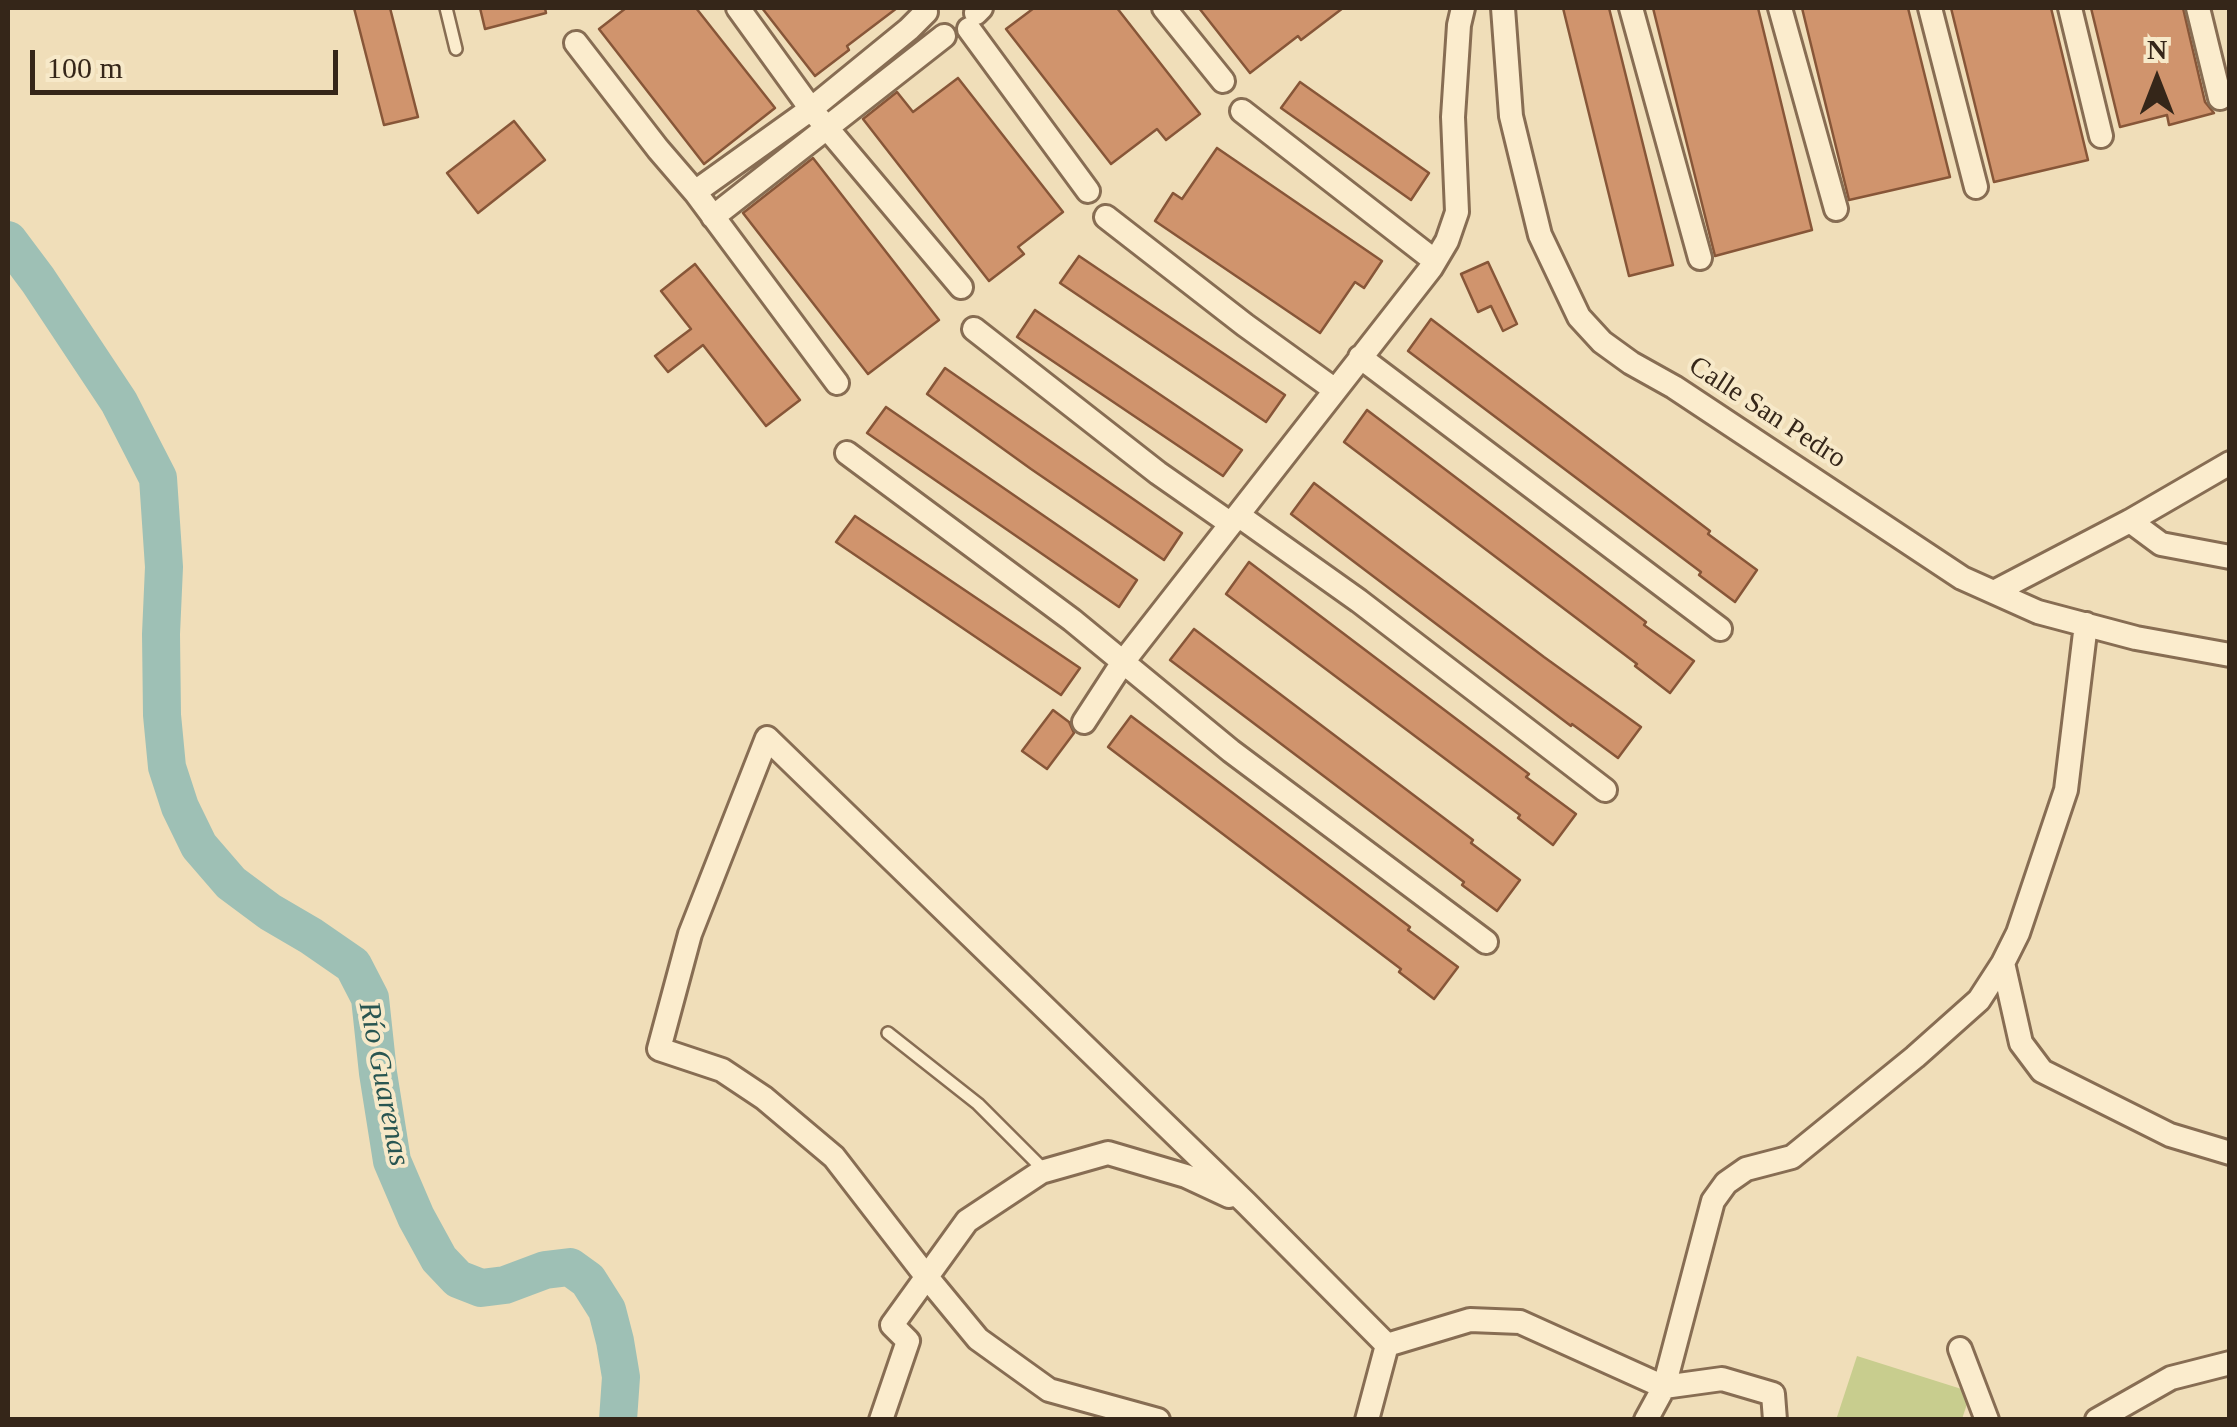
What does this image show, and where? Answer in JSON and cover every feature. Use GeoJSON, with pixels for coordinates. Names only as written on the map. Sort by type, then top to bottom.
{"type":"FeatureCollection","features":[{"type":"Feature","properties":{"kind":"street"},"geometry":{"type":"LineString","coordinates":[[738,8],[811,109],[961,287]]}},
{"type":"Feature","properties":{"kind":"street"},"geometry":{"type":"LineString","coordinates":[[1164,8],[1224,81]]}},
{"type":"Feature","properties":{"kind":"street"},"geometry":{"type":"LineString","coordinates":[[1084,722],[1124,662],[1448,241],[1457,212],[1453,117],[1462,8]]}},
{"type":"Feature","properties":{"kind":"street","name":"Calle San Pedro"},"geometry":{"type":"LineString","coordinates":[[1504,8],[1511,116],[1540,236],[1579,318],[1602,342],[1962,578],[2038,612],[2136,638],[2230,655]]}},
{"type":"Feature","properties":{"kind":"street"},"geometry":{"type":"LineString","coordinates":[[1631,8],[1700,258]]}},
{"type":"Feature","properties":{"kind":"street"},"geometry":{"type":"LineString","coordinates":[[1780,8],[1836,209]]}},
{"type":"Feature","properties":{"kind":"street"},"geometry":{"type":"LineString","coordinates":[[1930,8],[1976,187]]}},
{"type":"Feature","properties":{"kind":"street"},"geometry":{"type":"LineString","coordinates":[[2070,8],[2101,136]]}},
{"type":"Feature","properties":{"kind":"street"},"geometry":{"type":"LineString","coordinates":[[2198,8],[2220,98]]}},
{"type":"Feature","properties":{"kind":"street"},"geometry":{"type":"LineString","coordinates":[[695,192],[811,109],[909,29],[926,10]]}},
{"type":"Feature","properties":{"kind":"street"},"geometry":{"type":"LineString","coordinates":[[926,10],[931,27],[944,36],[958,36],[975,14],[1088,191]]}},
{"type":"Feature","properties":{"kind":"street"},"geometry":{"type":"LineString","coordinates":[[713,216],[944,36]]}},
{"type":"Feature","properties":{"kind":"street"},"geometry":{"type":"LineString","coordinates":[[576,43],[695,192],[837,382]]}},
{"type":"Feature","properties":{"kind":"street"},"geometry":{"type":"LineString","coordinates":[[1242,111],[1436,261]]}},
{"type":"Feature","properties":{"kind":"street"},"geometry":{"type":"LineString","coordinates":[[1106,217],[1335,390]]}},
{"type":"Feature","properties":{"kind":"street"},"geometry":{"type":"LineString","coordinates":[[974,329],[1158,473],[1359,601],[1605,790]]}},
{"type":"Feature","properties":{"kind":"street"},"geometry":{"type":"LineString","coordinates":[[1360,358],[1720,628]]}},
{"type":"Feature","properties":{"kind":"street"},"geometry":{"type":"LineString","coordinates":[[847,453],[1072,620],[1232,751],[1486,942]]}},
{"type":"Feature","properties":{"kind":"street"},"geometry":{"type":"LineString","coordinates":[[1994,592],[2130,522],[2230,463]]}},
{"type":"Feature","properties":{"kind":"street"},"geometry":{"type":"LineString","coordinates":[[2130,522],[2161,544],[2230,557]]}},
{"type":"Feature","properties":{"kind":"street"},"geometry":{"type":"LineString","coordinates":[[1646,1420],[1664,1387],[1713,1200],[1726,1183],[1746,1170],[1792,1157],[1979,1000],[2002,963],[2018,932],[2066,790],[2086,624]]}},
{"type":"Feature","properties":{"kind":"street"},"geometry":{"type":"LineString","coordinates":[[1158,1420],[1049,1390],[978,1338],[834,1157],[764,1098],[722,1070],[659,1049],[690,934],[767,738],[1387,1345]]}},
{"type":"Feature","properties":{"kind":"street"},"geometry":{"type":"LineString","coordinates":[[2002,963],[2021,1043],[2042,1072],[2170,1135],[2230,1154]]}},
{"type":"Feature","properties":{"kind":"street"},"geometry":{"type":"LineString","coordinates":[[881,1420],[908,1341],[892,1325],[967,1220],[1045,1171],[1108,1153],[1186,1176],[1246,1203]]}},
{"type":"Feature","properties":{"kind":"street"},"geometry":{"type":"LineString","coordinates":[[1387,1345],[1470,1320],[1520,1322],[1664,1387],[1722,1379],[1774,1394],[1775,1420]]}},
{"type":"Feature","properties":{"kind":"street"},"geometry":{"type":"LineString","coordinates":[[1367,1420],[1387,1345]]}},
{"type":"Feature","properties":{"kind":"street"},"geometry":{"type":"LineString","coordinates":[[1960,1349],[1987,1420]]}},
{"type":"Feature","properties":{"kind":"street"},"geometry":{"type":"LineString","coordinates":[[2097,1420],[2171,1378],[2230,1363]]}},
{"type":"Feature","properties":{"kind":"lane"},"geometry":{"type":"LineString","coordinates":[[446,8],[456,49]]}},
{"type":"Feature","properties":{"kind":"lane"},"geometry":{"type":"LineString","coordinates":[[888,1033],[978,1104],[1045,1171]]}},
{"type":"Feature","properties":{"kind":"green space"},"geometry":{"type":"Polygon","coordinates":[[[1857,1356],[1971,1392],[1962,1419],[1836,1420],[1857,1356]]]}},
{"type":"Feature","properties":{"kind":"building"},"geometry":{"type":"Polygon","coordinates":[[[354,8],[390,8],[418,117],[384,125],[354,8]]]}},
{"type":"Feature","properties":{"kind":"building"},"geometry":{"type":"Polygon","coordinates":[[[480,8],[545,8],[546,13],[485,29],[480,8]]]}},
{"type":"Feature","properties":{"kind":"building"},"geometry":{"type":"Polygon","coordinates":[[[626,8],[696,8],[775,108],[704,164],[599,29],[626,8]]]}},
{"type":"Feature","properties":{"kind":"building"},"geometry":{"type":"Polygon","coordinates":[[[762,8],[897,8],[815,76],[762,8]]]}},
{"type":"Feature","properties":{"kind":"building"},"geometry":{"type":"Polygon","coordinates":[[[1034,8],[1117,8],[1200,114],[1166,140],[1157,129],[1111,164],[1006,29],[1034,8]]]}},
{"type":"Feature","properties":{"kind":"building"},"geometry":{"type":"Polygon","coordinates":[[[1199,8],[1343,8],[1250,73],[1199,8]]]}},
{"type":"Feature","properties":{"kind":"building"},"geometry":{"type":"Polygon","coordinates":[[[1563,8],[1609,8],[1673,265],[1629,276],[1563,8]]]}},
{"type":"Feature","properties":{"kind":"building"},"geometry":{"type":"Polygon","coordinates":[[[1653,8],[1758,8],[1812,230],[1715,256],[1653,8]]]}},
{"type":"Feature","properties":{"kind":"building"},"geometry":{"type":"Polygon","coordinates":[[[1802,8],[1908,8],[1950,177],[1849,200],[1802,8]]]}},
{"type":"Feature","properties":{"kind":"building"},"geometry":{"type":"Polygon","coordinates":[[[1951,8],[2051,8],[2088,160],[1994,182],[1951,8]]]}},
{"type":"Feature","properties":{"kind":"building"},"geometry":{"type":"Polygon","coordinates":[[[2091,8],[2183,8],[2205,102],[2214,113],[2169,125],[2167,115],[2120,127],[2091,8]]]}},
{"type":"Feature","properties":{"kind":"building"},"geometry":{"type":"Polygon","coordinates":[[[958,78],[1063,212],[1018,247],[1024,254],[989,281],[863,119],[897,92],[913,112],[958,78]]]}},
{"type":"Feature","properties":{"kind":"building"},"geometry":{"type":"Polygon","coordinates":[[[1300,82],[1429,173],[1411,200],[1281,108],[1300,82]]]}},
{"type":"Feature","properties":{"kind":"building"},"geometry":{"type":"Polygon","coordinates":[[[514,121],[545,160],[478,213],[447,173],[514,121]]]}},
{"type":"Feature","properties":{"kind":"building"},"geometry":{"type":"Polygon","coordinates":[[[1217,148],[1382,261],[1364,288],[1355,282],[1320,333],[1155,221],[1173,193],[1182,199],[1217,148]]]}},
{"type":"Feature","properties":{"kind":"building"},"geometry":{"type":"Polygon","coordinates":[[[813,158],[939,320],[868,374],[743,213],[813,158]]]}},
{"type":"Feature","properties":{"kind":"building"},"geometry":{"type":"Polygon","coordinates":[[[1079,256],[1285,395],[1266,422],[1060,283],[1079,256]]]}},
{"type":"Feature","properties":{"kind":"building"},"geometry":{"type":"Polygon","coordinates":[[[1488,262],[1517,324],[1503,331],[1491,306],[1478,312],[1461,274],[1488,262]]]}},
{"type":"Feature","properties":{"kind":"building"},"geometry":{"type":"Polygon","coordinates":[[[695,264],[800,400],[766,426],[703,345],[668,372],[655,356],[691,329],[661,291],[695,264]]]}},
{"type":"Feature","properties":{"kind":"building"},"geometry":{"type":"Polygon","coordinates":[[[1035,310],[1242,450],[1223,476],[1017,337],[1035,310]]]}},
{"type":"Feature","properties":{"kind":"building"},"geometry":{"type":"Polygon","coordinates":[[[1431,319],[1757,570],[1735,602],[1699,575],[1701,572],[1408,351],[1431,319]]]}},
{"type":"Feature","properties":{"kind":"building"},"geometry":{"type":"Polygon","coordinates":[[[945,368],[1182,533],[1164,560],[927,394],[945,368]]]}},
{"type":"Feature","properties":{"kind":"building"},"geometry":{"type":"Polygon","coordinates":[[[886,407],[1137,580],[1119,607],[867,433],[886,407]]]}},
{"type":"Feature","properties":{"kind":"building"},"geometry":{"type":"Polygon","coordinates":[[[1367,410],[1694,661],[1670,693],[1344,442],[1367,410]]]}},
{"type":"Feature","properties":{"kind":"building"},"geometry":{"type":"Polygon","coordinates":[[[1314,483],[1641,727],[1618,758],[1291,514],[1314,483]]]}},
{"type":"Feature","properties":{"kind":"building"},"geometry":{"type":"Polygon","coordinates":[[[855,516],[1080,668],[1061,695],[836,542],[855,516]]]}},
{"type":"Feature","properties":{"kind":"building"},"geometry":{"type":"Polygon","coordinates":[[[1249,562],[1576,814],[1553,845],[1518,818],[1520,815],[1226,594],[1249,562]]]}},
{"type":"Feature","properties":{"kind":"building"},"geometry":{"type":"Polygon","coordinates":[[[1194,629],[1473,840],[1471,843],[1520,880],[1497,911],[1170,660],[1194,629]]]}},
{"type":"Feature","properties":{"kind":"building"},"geometry":{"type":"Polygon","coordinates":[[[1053,710],[1069,722],[1074,733],[1047,769],[1022,751],[1053,710]]]}},
{"type":"Feature","properties":{"kind":"building"},"geometry":{"type":"Polygon","coordinates":[[[1131,716],[1458,967],[1434,999],[1399,972],[1401,969],[1108,747],[1131,716]]]}},
{"type":"Feature","properties":{"kind":"waterway","name":"Río Guarenas"},"geometry":{"type":"LineString","coordinates":[[8,240],[119,402],[158,478],[164,567],[162,715],[167,767],[199,846],[231,883],[353,965],[370,998],[392,1161],[439,1259],[458,1279],[481,1288],[570,1267],[588,1280],[607,1310],[615,1341],[621,1377],[618,1420]]}}]}
